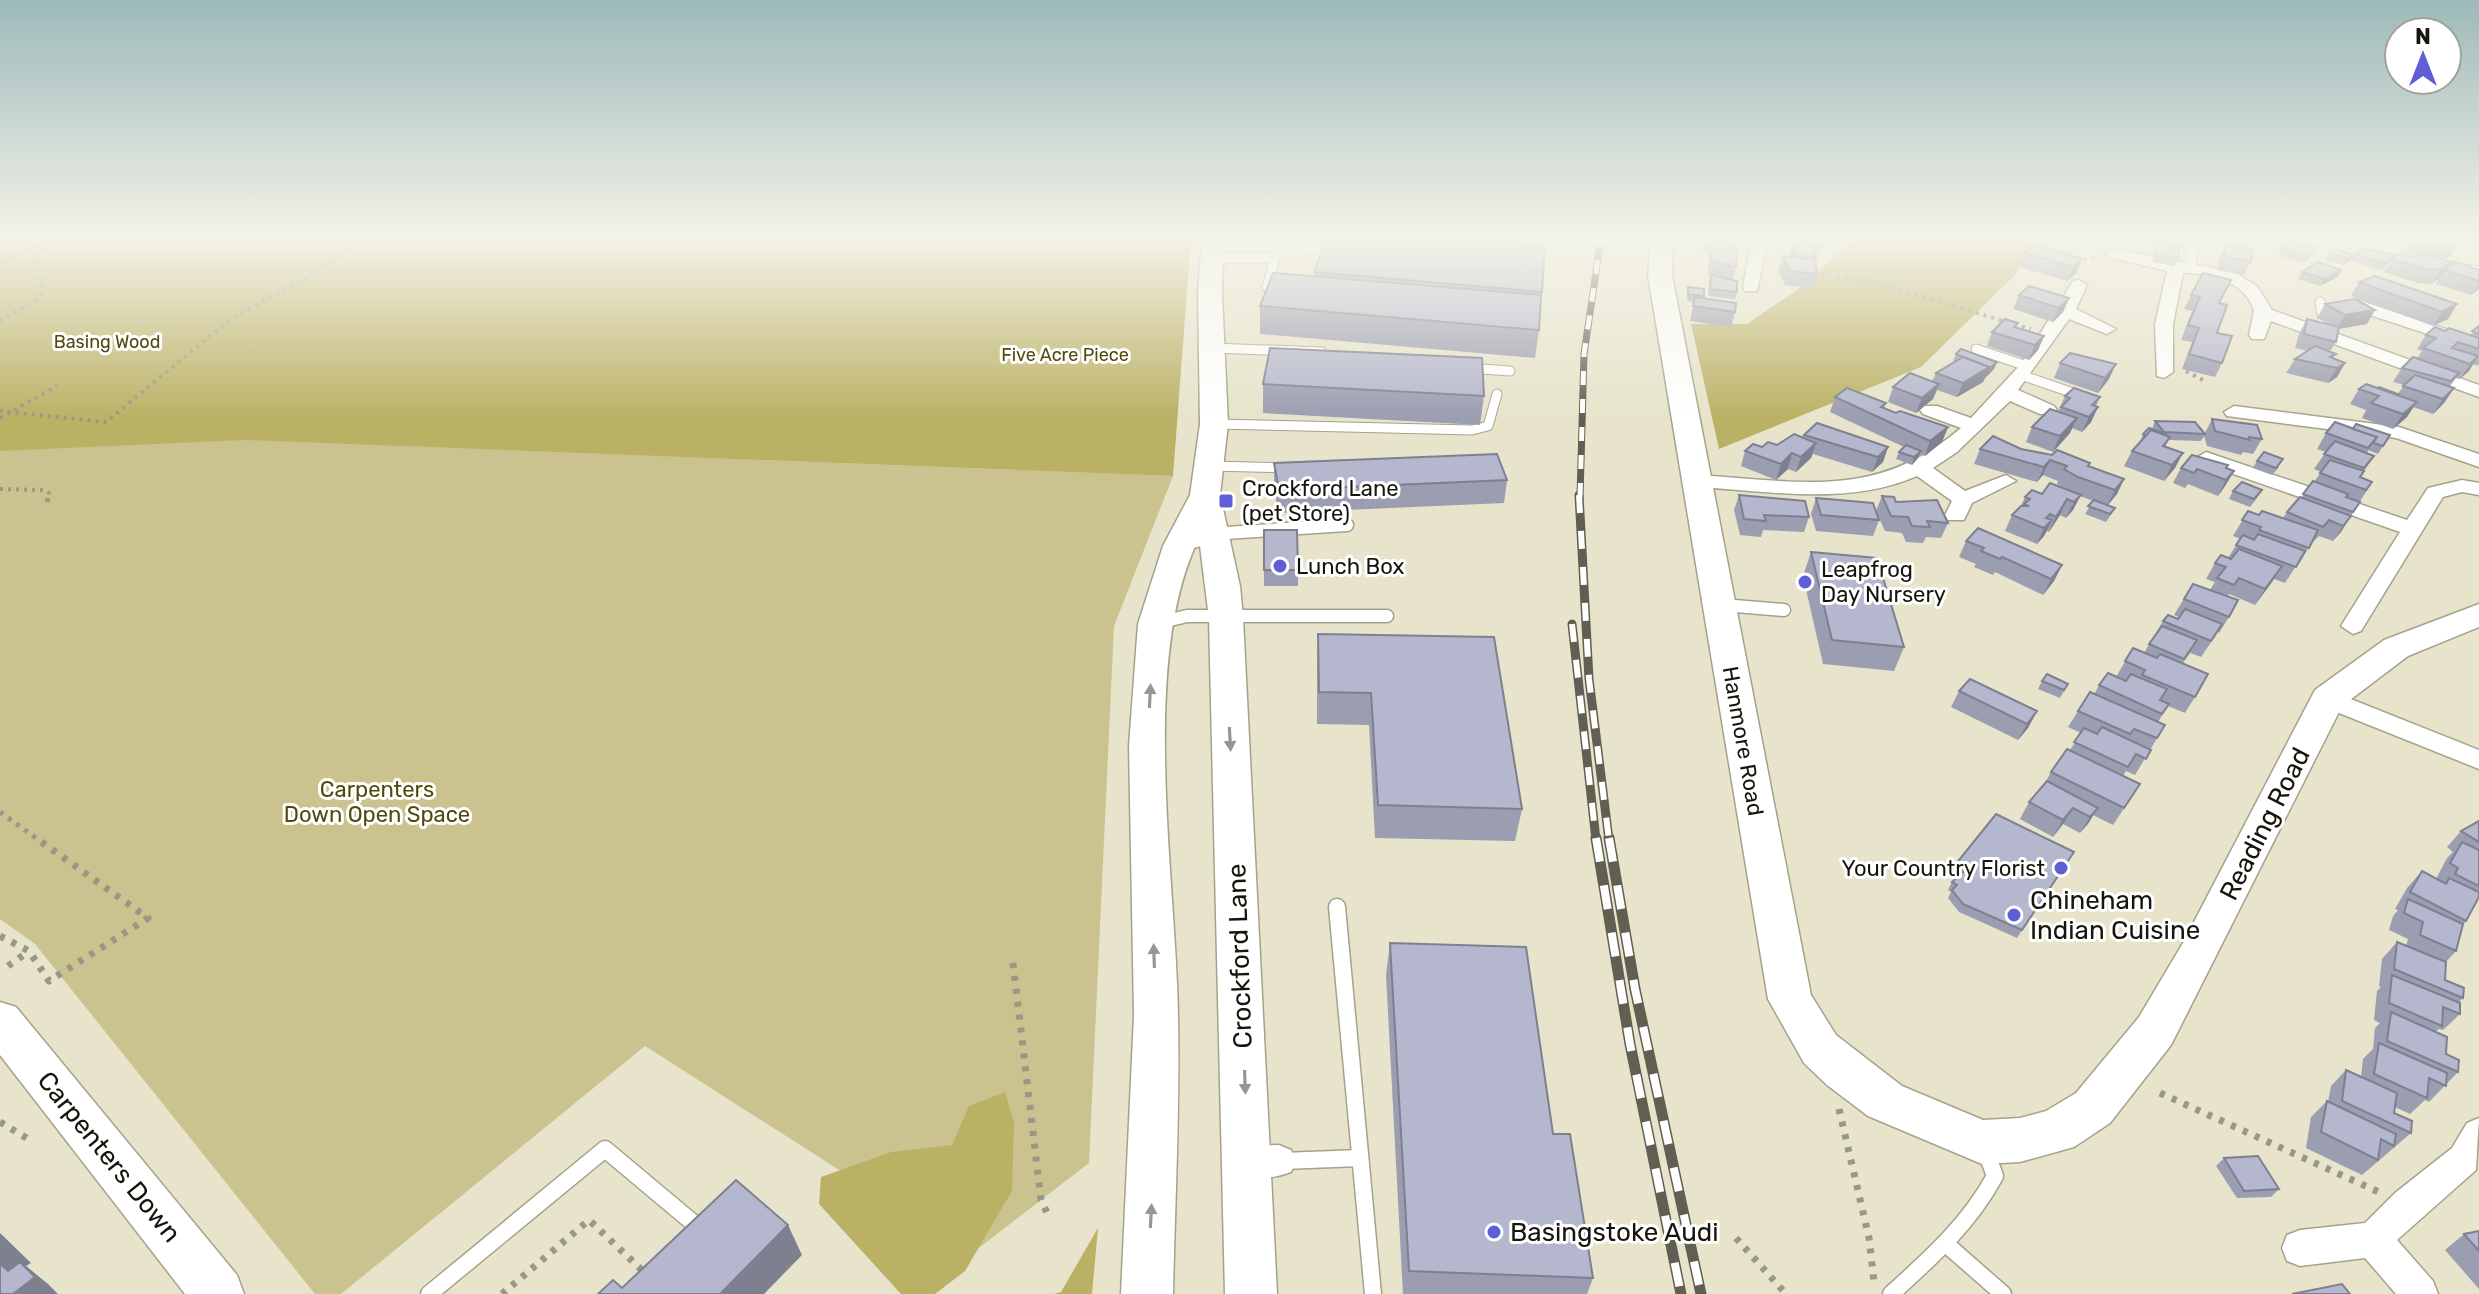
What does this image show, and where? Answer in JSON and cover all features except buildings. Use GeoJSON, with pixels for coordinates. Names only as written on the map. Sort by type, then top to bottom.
{"type":"FeatureCollection","features":[{"type":"Feature","properties":{"kind":"street","name":"Crockford Lane"},"geometry":{"type":"LineString","coordinates":[[1213,298],[1214,424],[1197,541],[1226,618],[1264,1161],[1251,1294]]}},
{"type":"Feature","properties":{"kind":"street","name":"Hanmore Road"},"geometry":{"type":"LineString","coordinates":[[1664,298],[1790,999],[1820,1049],[1843,1071],[1885,1101],[1982,1142]]}},
{"type":"Feature","properties":{"kind":"street"},"geometry":{"type":"LineString","coordinates":[[1697,481],[1834,486],[1873,483],[1920,469],[2008,393],[2068,312],[2074,298]]}},
{"type":"Feature","properties":{"kind":"street"},"geometry":{"type":"LineString","coordinates":[[2173,298],[2164,324],[2164,368],[2194,375]]}},
{"type":"Feature","properties":{"kind":"street"},"geometry":{"type":"LineString","coordinates":[[2258,335],[2264,313],[2259,298]]}},
{"type":"Feature","properties":{"kind":"street"},"geometry":{"type":"LineString","coordinates":[[2355,304],[2479,346]]}},
{"type":"Feature","properties":{"kind":"street"},"geometry":{"type":"LineString","coordinates":[[2068,312],[2107,329]]}},
{"type":"Feature","properties":{"kind":"street"},"geometry":{"type":"LineString","coordinates":[[2264,313],[2334,342],[2479,391]]}},
{"type":"Feature","properties":{"kind":"street"},"geometry":{"type":"LineString","coordinates":[[2008,393],[2047,410]]}},
{"type":"Feature","properties":{"kind":"street"},"geometry":{"type":"LineString","coordinates":[[1930,410],[1972,425]]}},
{"type":"Feature","properties":{"kind":"street"},"geometry":{"type":"LineString","coordinates":[[2234,412],[2399,433],[2479,461]]}},
{"type":"Feature","properties":{"kind":"street"},"geometry":{"type":"LineString","coordinates":[[2205,458],[2412,529]]}},
{"type":"Feature","properties":{"kind":"street"},"geometry":{"type":"LineString","coordinates":[[1920,469],[1959,507],[2006,481]]}},
{"type":"Feature","properties":{"kind":"street"},"geometry":{"type":"LineString","coordinates":[[2353,626],[2435,492],[2462,486],[2479,489]]}},
{"type":"Feature","properties":{"kind":"street"},"geometry":{"type":"LineString","coordinates":[[1147,1294],[1156,1015],[1147,746],[1155,624],[1197,541]]}},
{"type":"Feature","properties":{"kind":"street","name":"Reading Road"},"geometry":{"type":"LineString","coordinates":[[1982,1142],[2020,1140],[2057,1131],[2093,1108],[2147,1026],[2191,950],[2328,699],[2396,648],[2479,615]]}},
{"type":"Feature","properties":{"kind":"street"},"geometry":{"type":"LineString","coordinates":[[2328,699],[2479,760]]}},
{"type":"Feature","properties":{"kind":"street","name":"Carpenters Down"},"geometry":{"type":"LineString","coordinates":[[0,1021],[218,1294]]}},
{"type":"Feature","properties":{"kind":"street"},"geometry":{"type":"LineString","coordinates":[[2300,1248],[2373,1240],[2407,1205],[2464,1159],[2479,1134]]}},
{"type":"Feature","properties":{"kind":"street"},"geometry":{"type":"LineString","coordinates":[[2373,1240],[2420,1294]]}},
{"type":"Feature","properties":{"kind":"lane"},"geometry":{"type":"LineString","coordinates":[[2320,302],[2334,342]]}},
{"type":"Feature","properties":{"kind":"lane"},"geometry":{"type":"LineString","coordinates":[[1213,348],[1301,349],[1330,353]]}},
{"type":"Feature","properties":{"kind":"lane"},"geometry":{"type":"LineString","coordinates":[[1976,349],[2097,401]]}},
{"type":"Feature","properties":{"kind":"lane"},"geometry":{"type":"LineString","coordinates":[[1449,367],[1510,371]]}},
{"type":"Feature","properties":{"kind":"lane"},"geometry":{"type":"LineString","coordinates":[[1214,424],[1472,430],[1488,426],[1497,394]]}},
{"type":"Feature","properties":{"kind":"lane"},"geometry":{"type":"LineString","coordinates":[[1207,480],[1301,468]]}},
{"type":"Feature","properties":{"kind":"lane"},"geometry":{"type":"LineString","coordinates":[[1197,541],[1347,525]]}},
{"type":"Feature","properties":{"kind":"lane"},"geometry":{"type":"LineString","coordinates":[[1720,605],[1784,610]]}},
{"type":"Feature","properties":{"kind":"lane"},"geometry":{"type":"LineString","coordinates":[[1155,624],[1187,616],[1387,616]]}},
{"type":"Feature","properties":{"kind":"lane"},"geometry":{"type":"LineString","coordinates":[[1337,907],[1373,1294]]}},
{"type":"Feature","properties":{"kind":"lane"},"geometry":{"type":"LineString","coordinates":[[1891,1294],[1982,1204],[1995,1176],[1982,1142]]}},
{"type":"Feature","properties":{"kind":"lane"},"geometry":{"type":"LineString","coordinates":[[429,1294],[605,1149],[704,1233]]}},
{"type":"Feature","properties":{"kind":"lane"},"geometry":{"type":"LineString","coordinates":[[1264,1161],[1360,1158]]}},
{"type":"Feature","properties":{"kind":"lane"},"geometry":{"type":"LineString","coordinates":[[1952,1237],[2003,1294]]}},
{"type":"Feature","properties":{"kind":"path"},"geometry":{"type":"LineString","coordinates":[[0,321],[39,298]]}},
{"type":"Feature","properties":{"kind":"path"},"geometry":{"type":"LineString","coordinates":[[0,411],[106,422],[232,318],[268,298]]}},
{"type":"Feature","properties":{"kind":"path"},"geometry":{"type":"LineString","coordinates":[[1927,298],[2050,335]]}},
{"type":"Feature","properties":{"kind":"path"},"geometry":{"type":"LineString","coordinates":[[0,418],[57,386]]}},
{"type":"Feature","properties":{"kind":"path"},"geometry":{"type":"LineString","coordinates":[[0,489],[43,490],[49,493],[47,502]]}},
{"type":"Feature","properties":{"kind":"path"},"geometry":{"type":"LineString","coordinates":[[0,812],[148,918],[49,981],[29,951],[0,936]]}},
{"type":"Feature","properties":{"kind":"path"},"geometry":{"type":"LineString","coordinates":[[8,966],[29,951]]}},
{"type":"Feature","properties":{"kind":"path"},"geometry":{"type":"LineString","coordinates":[[1013,963],[1041,1200],[1048,1215]]}},
{"type":"Feature","properties":{"kind":"path"},"geometry":{"type":"LineString","coordinates":[[2160,1093],[2407,1205]]}},
{"type":"Feature","properties":{"kind":"path"},"geometry":{"type":"LineString","coordinates":[[1838,1102],[1843,1144],[1868,1221],[1874,1294]]}},
{"type":"Feature","properties":{"kind":"path"},"geometry":{"type":"LineString","coordinates":[[0,1122],[30,1140]]}},
{"type":"Feature","properties":{"kind":"path"},"geometry":{"type":"LineString","coordinates":[[502,1294],[589,1220],[656,1283]]}},
{"type":"Feature","properties":{"kind":"path"},"geometry":{"type":"LineString","coordinates":[[1736,1238],[1786,1294]]}},
{"type":"Feature","properties":{"kind":"green space","name":"Carpenters Down Open Space"},"geometry":{"type":"Polygon","coordinates":[[[0,298],[554,298],[405,446],[1173,476],[1114,626],[1089,1163],[971,1254],[645,1046],[341,1294],[315,1294],[35,944],[0,919],[0,298]]]}},
{"type":"Feature","properties":{"kind":"green space"},"geometry":{"type":"Polygon","coordinates":[[[0,298],[1186,298],[1173,476],[245,440],[0,451],[0,298]]]}},
{"type":"Feature","properties":{"kind":"green space"},"geometry":{"type":"Polygon","coordinates":[[[1785,298],[1991,298],[1921,367],[1719,449],[1691,324],[1747,324],[1785,298]]]}},
{"type":"Feature","properties":{"kind":"green space"},"geometry":{"type":"Polygon","coordinates":[[[1005,1092],[1014,1122],[1012,1191],[965,1271],[935,1294],[901,1294],[819,1204],[821,1177],[891,1152],[952,1145],[969,1106],[1005,1092]]]}},
{"type":"Feature","properties":{"kind":"green space"},"geometry":{"type":"Polygon","coordinates":[[[1098,1228],[1092,1294],[1054,1294],[1061,1292],[1098,1228]]]}},
{"type":"Feature","properties":{"kind":"railway"},"geometry":{"type":"LineString","coordinates":[[1580,497],[1584,354],[1592,298]]}},
{"type":"Feature","properties":{"kind":"railway"},"geometry":{"type":"LineString","coordinates":[[1579,495],[1589,679],[1609,840]]}},
{"type":"Feature","properties":{"kind":"railway"},"geometry":{"type":"LineString","coordinates":[[1572,624],[1596,840]]}},
{"type":"Feature","properties":{"kind":"railway"},"geometry":{"type":"LineString","coordinates":[[1596,838],[1630,1044],[1681,1294]]}},
{"type":"Feature","properties":{"kind":"railway"},"geometry":{"type":"LineString","coordinates":[[1609,838],[1635,989],[1701,1294]]}},
{"type":"Feature","properties":{"kind":"place","name":"Crockford Lane (pet Store)"},"geometry":{"type":"Point","coordinates":[1226,501]}},
{"type":"Feature","properties":{"kind":"place","name":"Lunch Box"},"geometry":{"type":"Point","coordinates":[1280,566]}},
{"type":"Feature","properties":{"kind":"place","name":"Leapfrog Day Nursery"},"geometry":{"type":"Point","coordinates":[1805,582]}},
{"type":"Feature","properties":{"kind":"place","name":"Your Country Florist"},"geometry":{"type":"Point","coordinates":[2061,868]}},
{"type":"Feature","properties":{"kind":"place","name":"Chineham Indian Cuisine"},"geometry":{"type":"Point","coordinates":[2014,915]}},
{"type":"Feature","properties":{"kind":"place","name":"Basingstoke Audi"},"geometry":{"type":"Point","coordinates":[1494,1232]}},
{"type":"Feature","properties":{"kind":"park label","name":"Basing Wood"},"geometry":{"type":"Point","coordinates":[107,342]}},
{"type":"Feature","properties":{"kind":"park label","name":"Five Acre Piece"},"geometry":{"type":"Point","coordinates":[1065,355]}}]}
